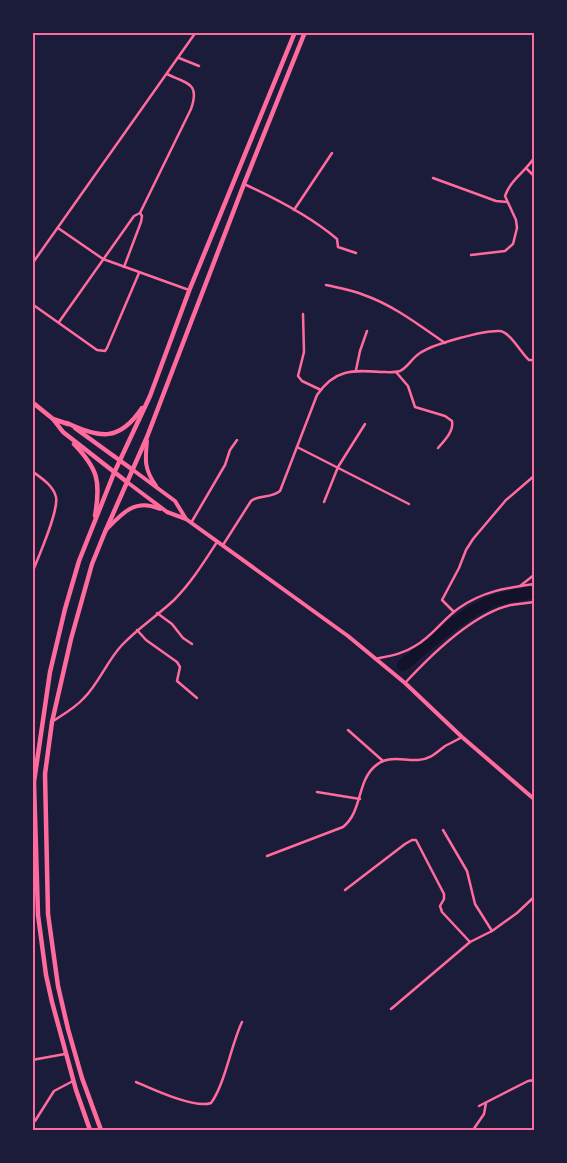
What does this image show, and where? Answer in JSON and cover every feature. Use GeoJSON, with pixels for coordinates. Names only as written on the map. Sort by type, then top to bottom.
{"type":"FeatureCollection","features":[{"type":"Feature","properties":{"kind":"highway"},"geometry":{"type":"LineString","coordinates":[[90,1130],[73,1081],[46,975],[38,914],[34,782],[45,697],[56,642],[72,584],[93,528],[114,473],[150,396],[189,291],[295,32]]}},
{"type":"Feature","properties":{"kind":"highway"},"geometry":{"type":"LineString","coordinates":[[100,1130],[68,1029],[58,986],[48,914],[45,774],[52,722],[77,616],[92,564],[147,438],[244,184],[305,32]]}},
{"type":"Feature","properties":{"kind":"highway"},"geometry":{"type":"LineString","coordinates":[[53,418],[89,432],[108,434],[117,432],[125,429],[133,421],[150,396]]}},
{"type":"Feature","properties":{"kind":"highway"},"geometry":{"type":"LineString","coordinates":[[32,402],[53,418],[63,432],[89,460],[94,469],[97,478],[98,499],[93,528]]}},
{"type":"Feature","properties":{"kind":"highway"},"geometry":{"type":"LineString","coordinates":[[67,423],[133,470]]}},
{"type":"Feature","properties":{"kind":"highway"},"geometry":{"type":"LineString","coordinates":[[63,432],[127,482]]}},
{"type":"Feature","properties":{"kind":"street"},"geometry":{"type":"LineString","coordinates":[[32,264],[196,32]]}},
{"type":"Feature","properties":{"kind":"street"},"geometry":{"type":"LineString","coordinates":[[179,58],[199,66]]}},
{"type":"Feature","properties":{"kind":"street"},"geometry":{"type":"LineString","coordinates":[[58,322],[134,216],[140,213],[190,109],[195,96],[194,89],[190,85],[167,74]]}},
{"type":"Feature","properties":{"kind":"street"},"geometry":{"type":"LineString","coordinates":[[294,210],[332,154]]}},
{"type":"Feature","properties":{"kind":"street"},"geometry":{"type":"LineString","coordinates":[[471,255],[505,251],[513,244],[517,228],[516,220],[505,196],[510,185],[518,175],[527,169],[534,158]]}},
{"type":"Feature","properties":{"kind":"street"},"geometry":{"type":"LineString","coordinates":[[527,169],[534,176]]}},
{"type":"Feature","properties":{"kind":"street"},"geometry":{"type":"LineString","coordinates":[[433,178],[496,201],[507,202]]}},
{"type":"Feature","properties":{"kind":"street"},"geometry":{"type":"LineString","coordinates":[[244,184],[294,210],[333,236],[338,240],[338,247],[356,253]]}},
{"type":"Feature","properties":{"kind":"street"},"geometry":{"type":"LineString","coordinates":[[124,267],[141,222],[142,216],[140,213]]}},
{"type":"Feature","properties":{"kind":"street"},"geometry":{"type":"LineString","coordinates":[[58,228],[103,259],[189,291]]}},
{"type":"Feature","properties":{"kind":"street"},"geometry":{"type":"LineString","coordinates":[[32,304],[97,350],[105,351],[139,273]]}},
{"type":"Feature","properties":{"kind":"street"},"geometry":{"type":"LineString","coordinates":[[326,285],[352,290],[378,301],[392,308],[445,343]]}},
{"type":"Feature","properties":{"kind":"street"},"geometry":{"type":"LineString","coordinates":[[303,314],[304,352],[298,376],[302,381],[321,390]]}},
{"type":"Feature","properties":{"kind":"street"},"geometry":{"type":"LineString","coordinates":[[356,370],[367,331]]}},
{"type":"Feature","properties":{"kind":"street"},"geometry":{"type":"LineString","coordinates":[[223,545],[251,501],[255,498],[274,496],[280,491],[321,390],[332,379],[356,370],[396,372],[406,367],[421,352],[453,340],[502,331],[508,335],[526,358],[534,360]]}},
{"type":"Feature","properties":{"kind":"street"},"geometry":{"type":"LineString","coordinates":[[396,372],[408,386],[414,407],[445,416],[452,421],[453,425],[448,436],[438,448]]}},
{"type":"Feature","properties":{"kind":"street"},"geometry":{"type":"LineString","coordinates":[[324,502],[338,467],[365,424]]}},
{"type":"Feature","properties":{"kind":"street"},"geometry":{"type":"LineString","coordinates":[[147,438],[146,467],[150,477],[159,489]]}},
{"type":"Feature","properties":{"kind":"street"},"geometry":{"type":"LineString","coordinates":[[191,523],[225,465],[230,450],[237,440]]}},
{"type":"Feature","properties":{"kind":"street"},"geometry":{"type":"LineString","coordinates":[[297,447],[409,504]]}},
{"type":"Feature","properties":{"kind":"street"},"geometry":{"type":"LineString","coordinates":[[133,470],[175,501],[186,519]]}},
{"type":"Feature","properties":{"kind":"street"},"geometry":{"type":"LineString","coordinates":[[32,471],[47,482],[53,490],[56,503],[32,573]]}},
{"type":"Feature","properties":{"kind":"street"},"geometry":{"type":"LineString","coordinates":[[454,612],[442,600],[473,538],[516,490],[534,476]]}},
{"type":"Feature","properties":{"kind":"street"},"geometry":{"type":"LineString","coordinates":[[127,482],[167,512]]}},
{"type":"Feature","properties":{"kind":"street"},"geometry":{"type":"LineString","coordinates":[[105,532],[123,513],[137,506],[149,505],[186,519],[348,636],[534,799]]}},
{"type":"Feature","properties":{"kind":"street"},"geometry":{"type":"LineString","coordinates":[[52,722],[74,708],[85,697],[114,654],[136,630],[175,598],[189,582],[217,542]]}},
{"type":"Feature","properties":{"kind":"street"},"geometry":{"type":"LineString","coordinates":[[520,586],[534,575]]}},
{"type":"Feature","properties":{"kind":"street"},"geometry":{"type":"LineString","coordinates":[[375,659],[403,652],[417,646],[454,612],[471,601],[500,588],[534,584]]}},
{"type":"Feature","properties":{"kind":"street"},"geometry":{"type":"LineString","coordinates":[[405,684],[424,663],[456,634],[480,618],[509,606],[534,602]]}},
{"type":"Feature","properties":{"kind":"street"},"geometry":{"type":"LineString","coordinates":[[157,613],[172,624],[183,638],[192,644]]}},
{"type":"Feature","properties":{"kind":"street"},"geometry":{"type":"LineString","coordinates":[[136,630],[146,640],[177,662],[180,667],[177,680],[196,698]]}},
{"type":"Feature","properties":{"kind":"street"},"geometry":{"type":"LineString","coordinates":[[348,730],[383,760]]}},
{"type":"Feature","properties":{"kind":"street"},"geometry":{"type":"LineString","coordinates":[[267,856],[349,823],[354,816],[367,777],[374,767],[383,760],[392,758],[426,759],[462,737]]}},
{"type":"Feature","properties":{"kind":"street"},"geometry":{"type":"LineString","coordinates":[[317,792],[360,798]]}},
{"type":"Feature","properties":{"kind":"street"},"geometry":{"type":"LineString","coordinates":[[443,830],[467,871],[475,904],[492,931]]}},
{"type":"Feature","properties":{"kind":"street"},"geometry":{"type":"LineString","coordinates":[[345,890],[405,844],[416,840],[444,894],[444,899],[440,906],[442,912],[470,942]]}},
{"type":"Feature","properties":{"kind":"street"},"geometry":{"type":"LineString","coordinates":[[391,1009],[470,942],[492,931],[517,913],[534,897]]}},
{"type":"Feature","properties":{"kind":"street"},"geometry":{"type":"LineString","coordinates":[[32,915],[38,914]]}},
{"type":"Feature","properties":{"kind":"street"},"geometry":{"type":"LineString","coordinates":[[136,1082],[171,1097],[202,1104],[211,1103],[222,1079],[242,1022]]}},
{"type":"Feature","properties":{"kind":"street"},"geometry":{"type":"LineString","coordinates":[[32,1060],[66,1054]]}},
{"type":"Feature","properties":{"kind":"street"},"geometry":{"type":"LineString","coordinates":[[479,1106],[528,1081],[534,1080]]}},
{"type":"Feature","properties":{"kind":"street"},"geometry":{"type":"LineString","coordinates":[[35,1121],[54,1091],[73,1081]]}},
{"type":"Feature","properties":{"kind":"street"},"geometry":{"type":"LineString","coordinates":[[472,1130],[484,1114],[487,1102]]}},
{"type":"Feature","properties":{"kind":"waterway"},"geometry":{"type":"LineString","coordinates":[[403,665],[471,612],[505,597],[534,592]]}}]}
